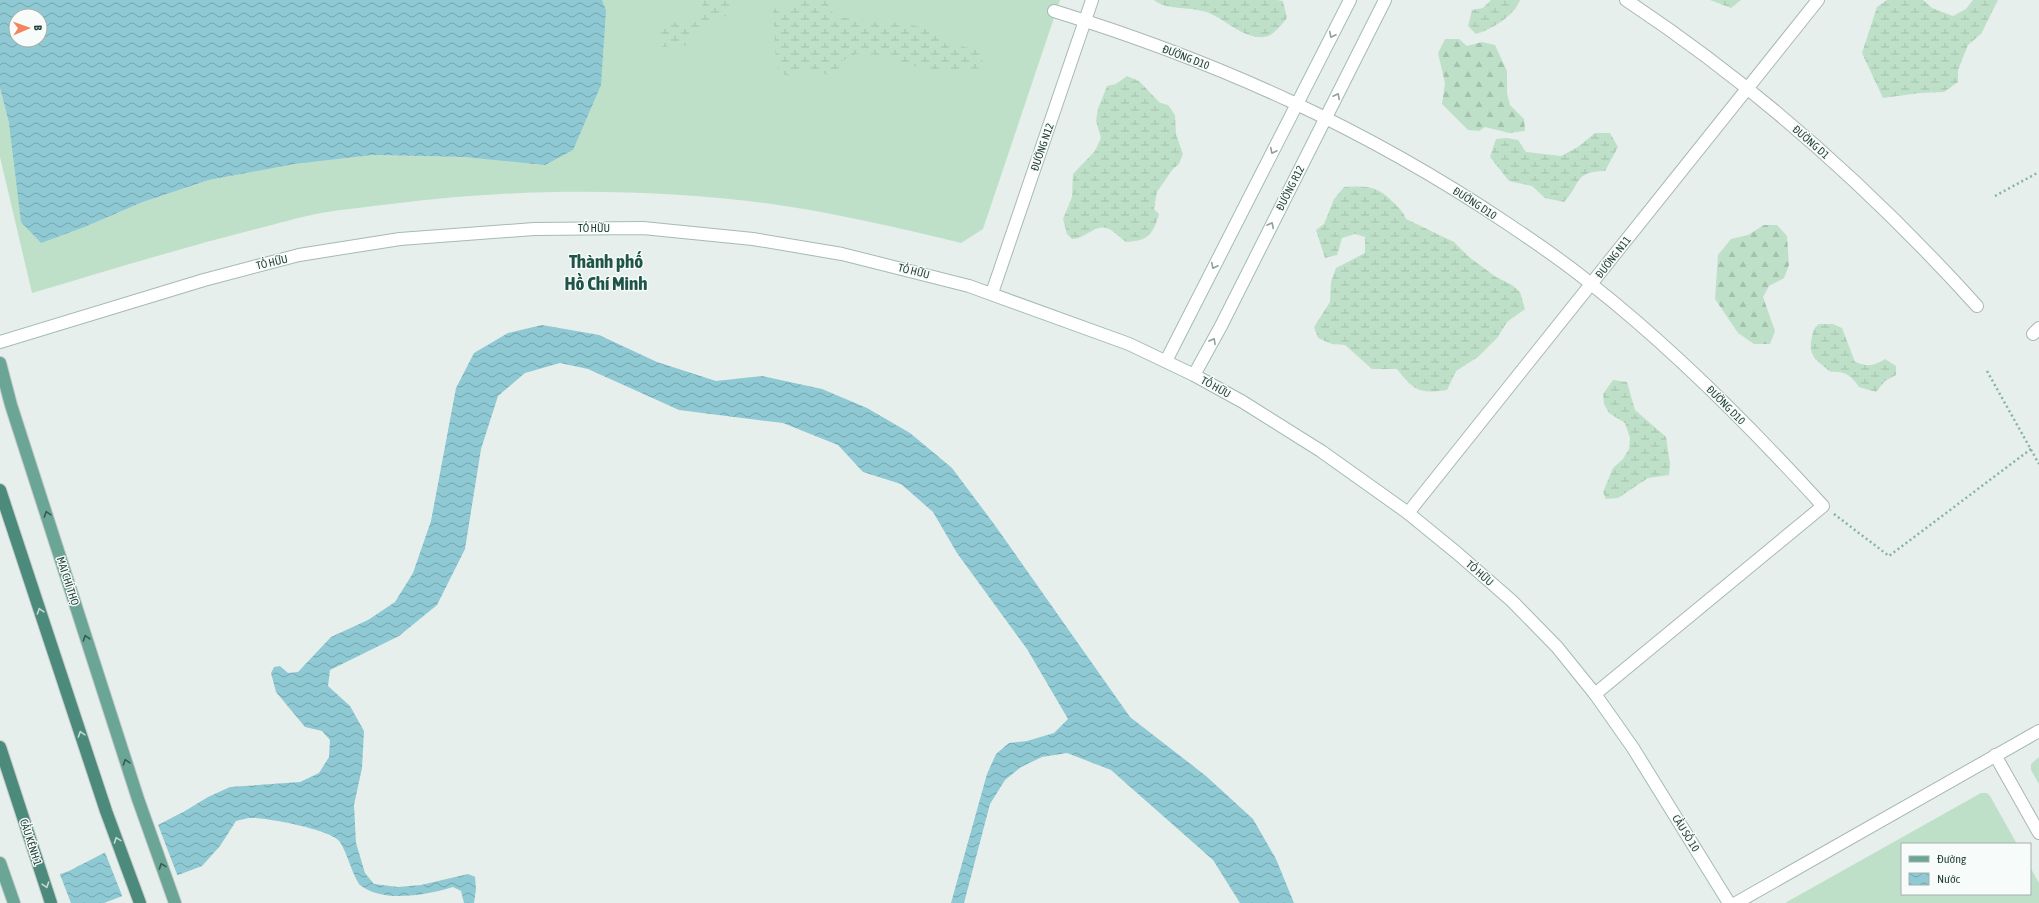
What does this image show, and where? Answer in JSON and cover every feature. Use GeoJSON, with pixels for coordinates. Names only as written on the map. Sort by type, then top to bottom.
{"type":"FeatureCollection","features":[{"type":"Feature","properties":{"kind":"highway"},"geometry":{"type":"LineString","coordinates":[[0,490],[106,811],[140,903]]}},
{"type":"Feature","properties":{"kind":"highway","name":"CẦU KÊNH 1"},"geometry":{"type":"LineString","coordinates":[[0,747],[51,903]]}},
{"type":"Feature","properties":{"kind":"main road","name":"MAI CHÍ THỌ"},"geometry":{"type":"LineString","coordinates":[[0,363],[16,420],[138,799],[175,903]]}},
{"type":"Feature","properties":{"kind":"main road"},"geometry":{"type":"LineString","coordinates":[[0,863],[14,903]]}},
{"type":"Feature","properties":{"kind":"street","name":"ĐƯỜNG N12"},"geometry":{"type":"LineString","coordinates":[[992,293],[1092,0]]}},
{"type":"Feature","properties":{"kind":"street"},"geometry":{"type":"LineString","coordinates":[[1166,361],[1350,0]]}},
{"type":"Feature","properties":{"kind":"street","name":"ĐƯỜNG R12"},"geometry":{"type":"LineString","coordinates":[[1194,375],[1385,0]]}},
{"type":"Feature","properties":{"kind":"street","name":"ĐƯỜNG D1"},"geometry":{"type":"LineString","coordinates":[[1626,0],[1687,42],[1746,88],[1839,167],[1927,251],[1977,306]]}},
{"type":"Feature","properties":{"kind":"street","name":"ĐƯỜNG N11"},"geometry":{"type":"LineString","coordinates":[[1408,513],[1592,284],[1746,88],[1818,0]]}},
{"type":"Feature","properties":{"kind":"street","name":"ĐƯỜNG D10"},"geometry":{"type":"LineString","coordinates":[[1054,11],[1085,20],[1189,57],[1297,103],[1326,117],[1413,165],[1474,202],[1549,252],[1592,284],[1707,386],[1770,448],[1823,506]]}},
{"type":"Feature","properties":{"kind":"street","name":"TỐ HỮU"},"geometry":{"type":"LineString","coordinates":[[0,342],[204,280],[299,255],[400,240],[534,229],[643,228],[753,239],[877,262],[919,272],[992,293],[1129,344],[1194,375],[1243,402],[1321,451],[1408,513],[1512,601],[1557,647],[1595,694],[1633,748],[1660,792]]}},
{"type":"Feature","properties":{"kind":"street"},"geometry":{"type":"LineString","coordinates":[[1595,694],[1823,506]]}},
{"type":"Feature","properties":{"kind":"street"},"geometry":{"type":"LineString","coordinates":[[1736,903],[2039,731]]}},
{"type":"Feature","properties":{"kind":"street"},"geometry":{"type":"LineString","coordinates":[[1995,755],[2039,833]]}},
{"type":"Feature","properties":{"kind":"street","name":"CẦU SỐ 10"},"geometry":{"type":"LineString","coordinates":[[1660,792],[1729,903]]}},
{"type":"Feature","properties":{"kind":"path"},"geometry":{"type":"LineString","coordinates":[[1995,196],[2039,172]]}},
{"type":"Feature","properties":{"kind":"path"},"geometry":{"type":"LineString","coordinates":[[1987,372],[2039,464]]}},
{"type":"Feature","properties":{"kind":"path"},"geometry":{"type":"LineString","coordinates":[[1823,506],[1889,556],[2031,450]]}},
{"type":"Feature","properties":{"kind":"green space"},"geometry":{"type":"Polygon","coordinates":[[[602,0],[1060,0],[983,229],[961,243],[839,215],[765,203],[718,198],[578,192],[485,195],[338,210],[313,215],[200,244],[32,293],[0,157],[0,88],[9,123],[87,226],[143,202],[209,180],[295,164],[373,155],[464,157],[504,160],[606,10],[602,0]]]}},
{"type":"Feature","properties":{"kind":"green space"},"geometry":{"type":"Polygon","coordinates":[[[700,0],[734,0],[729,14],[697,33],[685,46],[662,47],[661,26],[670,22],[688,23],[704,9],[700,0]]]}},
{"type":"Feature","properties":{"kind":"green space"},"geometry":{"type":"Polygon","coordinates":[[[795,0],[826,0],[835,17],[909,24],[928,29],[956,45],[978,50],[985,68],[935,71],[908,65],[882,55],[856,54],[840,62],[837,75],[829,75],[805,69],[796,77],[781,74],[776,63],[773,9],[789,7],[795,0]]]}},
{"type":"Feature","properties":{"kind":"green space"},"geometry":{"type":"Polygon","coordinates":[[[1154,0],[1277,0],[1283,1],[1287,18],[1268,36],[1257,37],[1236,29],[1209,13],[1166,6],[1154,0]]]}},
{"type":"Feature","properties":{"kind":"green space"},"geometry":{"type":"Polygon","coordinates":[[[1491,0],[1520,0],[1513,11],[1502,21],[1476,34],[1468,26],[1472,10],[1483,8],[1491,0]]]}},
{"type":"Feature","properties":{"kind":"green space"},"geometry":{"type":"Polygon","coordinates":[[[1710,0],[1741,0],[1731,8],[1710,0]]]}},
{"type":"Feature","properties":{"kind":"green space"},"geometry":{"type":"Polygon","coordinates":[[[1887,0],[1923,0],[1932,8],[1953,16],[1966,9],[1973,0],[1998,0],[1981,34],[1968,45],[1958,70],[1958,82],[1944,92],[1920,93],[1883,98],[1862,53],[1877,7],[1887,0]]]}},
{"type":"Feature","properties":{"kind":"green space"},"geometry":{"type":"Polygon","coordinates":[[[1445,39],[1459,39],[1467,46],[1482,42],[1495,45],[1507,71],[1507,93],[1510,105],[1524,119],[1525,131],[1509,133],[1485,127],[1479,131],[1468,130],[1442,104],[1445,83],[1438,53],[1445,39]]]}},
{"type":"Feature","properties":{"kind":"green space"},"geometry":{"type":"Polygon","coordinates":[[[1127,76],[1139,81],[1160,103],[1168,105],[1175,115],[1176,134],[1183,154],[1179,164],[1172,170],[1157,192],[1154,209],[1159,214],[1152,232],[1148,236],[1140,240],[1126,242],[1111,230],[1100,228],[1095,229],[1077,239],[1072,239],[1067,234],[1063,219],[1072,197],[1073,174],[1095,151],[1101,138],[1096,121],[1098,109],[1107,86],[1116,84],[1127,76]]]}},
{"type":"Feature","properties":{"kind":"green space"},"geometry":{"type":"Polygon","coordinates":[[[1595,133],[1610,133],[1618,147],[1605,171],[1595,172],[1583,176],[1564,202],[1545,198],[1532,186],[1509,181],[1490,157],[1496,139],[1507,138],[1518,140],[1526,152],[1561,156],[1578,147],[1595,133]]]}},
{"type":"Feature","properties":{"kind":"green space"},"geometry":{"type":"Polygon","coordinates":[[[1344,187],[1365,187],[1381,192],[1399,207],[1406,219],[1454,242],[1469,257],[1496,277],[1512,285],[1520,292],[1525,309],[1507,322],[1497,338],[1478,357],[1456,371],[1447,390],[1430,392],[1418,389],[1408,382],[1397,369],[1372,369],[1345,345],[1332,344],[1318,338],[1314,327],[1330,302],[1331,282],[1336,268],[1365,253],[1365,237],[1355,234],[1342,238],[1337,255],[1325,258],[1316,230],[1324,224],[1334,199],[1344,187]]]}},
{"type":"Feature","properties":{"kind":"green space"},"geometry":{"type":"Polygon","coordinates":[[[1764,225],[1777,225],[1787,236],[1789,265],[1784,278],[1769,286],[1763,297],[1775,331],[1770,344],[1754,344],[1738,333],[1715,299],[1718,255],[1731,239],[1748,235],[1764,225]]]}},
{"type":"Feature","properties":{"kind":"green space"},"geometry":{"type":"Polygon","coordinates":[[[1819,324],[1833,324],[1842,328],[1855,362],[1864,365],[1871,365],[1885,359],[1896,366],[1896,375],[1885,381],[1876,392],[1859,387],[1853,379],[1843,373],[1831,372],[1821,365],[1812,354],[1811,344],[1813,331],[1819,324]]]}},
{"type":"Feature","properties":{"kind":"green space"},"geometry":{"type":"Polygon","coordinates":[[[1613,380],[1627,382],[1635,410],[1666,437],[1670,464],[1669,475],[1648,478],[1618,498],[1606,499],[1603,492],[1613,468],[1623,459],[1629,449],[1630,438],[1625,423],[1609,413],[1604,404],[1603,394],[1613,380]]]}},
{"type":"Feature","properties":{"kind":"green space"},"geometry":{"type":"Polygon","coordinates":[[[2039,757],[2039,784],[2031,770],[2031,764],[2039,757]]]}},
{"type":"Feature","properties":{"kind":"green space"},"geometry":{"type":"Polygon","coordinates":[[[1981,793],[1987,793],[1990,796],[2016,843],[1901,843],[1901,895],[2031,895],[2031,869],[2039,883],[2039,903],[1785,903],[1981,793]]]}},
{"type":"Feature","properties":{"kind":"water"},"geometry":{"type":"Polygon","coordinates":[[[0,0],[602,0],[606,10],[601,85],[573,150],[545,165],[464,157],[373,155],[295,164],[209,180],[143,202],[87,226],[41,243],[21,222],[9,123],[0,88],[0,0]]]}},
{"type":"Feature","properties":{"kind":"water"},"geometry":{"type":"Polygon","coordinates":[[[542,325],[599,335],[657,362],[716,381],[762,376],[822,389],[867,408],[910,433],[952,468],[994,524],[1130,717],[1206,776],[1253,819],[1276,859],[1294,903],[1240,903],[1213,860],[1111,770],[1067,753],[1042,757],[1021,767],[1005,780],[990,804],[964,903],[951,903],[987,774],[996,754],[1009,743],[1027,741],[1054,733],[1068,719],[1027,649],[957,553],[933,512],[901,484],[863,472],[838,445],[783,423],[679,410],[588,369],[560,363],[525,373],[498,396],[481,449],[465,549],[437,605],[399,636],[330,670],[328,686],[350,706],[364,731],[362,768],[354,805],[356,843],[365,873],[374,884],[398,887],[421,885],[468,874],[475,877],[476,889],[474,903],[464,903],[461,891],[453,887],[416,895],[390,896],[378,894],[359,884],[343,847],[335,837],[298,825],[251,818],[236,821],[220,846],[202,866],[104,903],[0,903],[0,895],[69,871],[185,811],[208,797],[230,787],[300,782],[319,773],[329,757],[330,740],[322,731],[305,727],[276,692],[271,673],[274,667],[280,666],[288,673],[298,672],[331,637],[368,620],[395,602],[413,573],[431,521],[456,388],[474,353],[508,333],[542,325]]]}},
{"type":"Feature","properties":{"kind":"pier"},"geometry":{"type":"Polygon","coordinates":[[[157,822],[178,877],[123,898],[104,850],[157,822]]]}},
{"type":"Feature","properties":{"kind":"pier"},"geometry":{"type":"Polygon","coordinates":[[[59,872],[71,903],[0,903],[0,893],[59,872]]]}},
{"type":"Feature","properties":{"kind":"district","name":"Thành phố Hồ Chí Minh"},"geometry":{"type":"Point","coordinates":[606,272]}}]}
